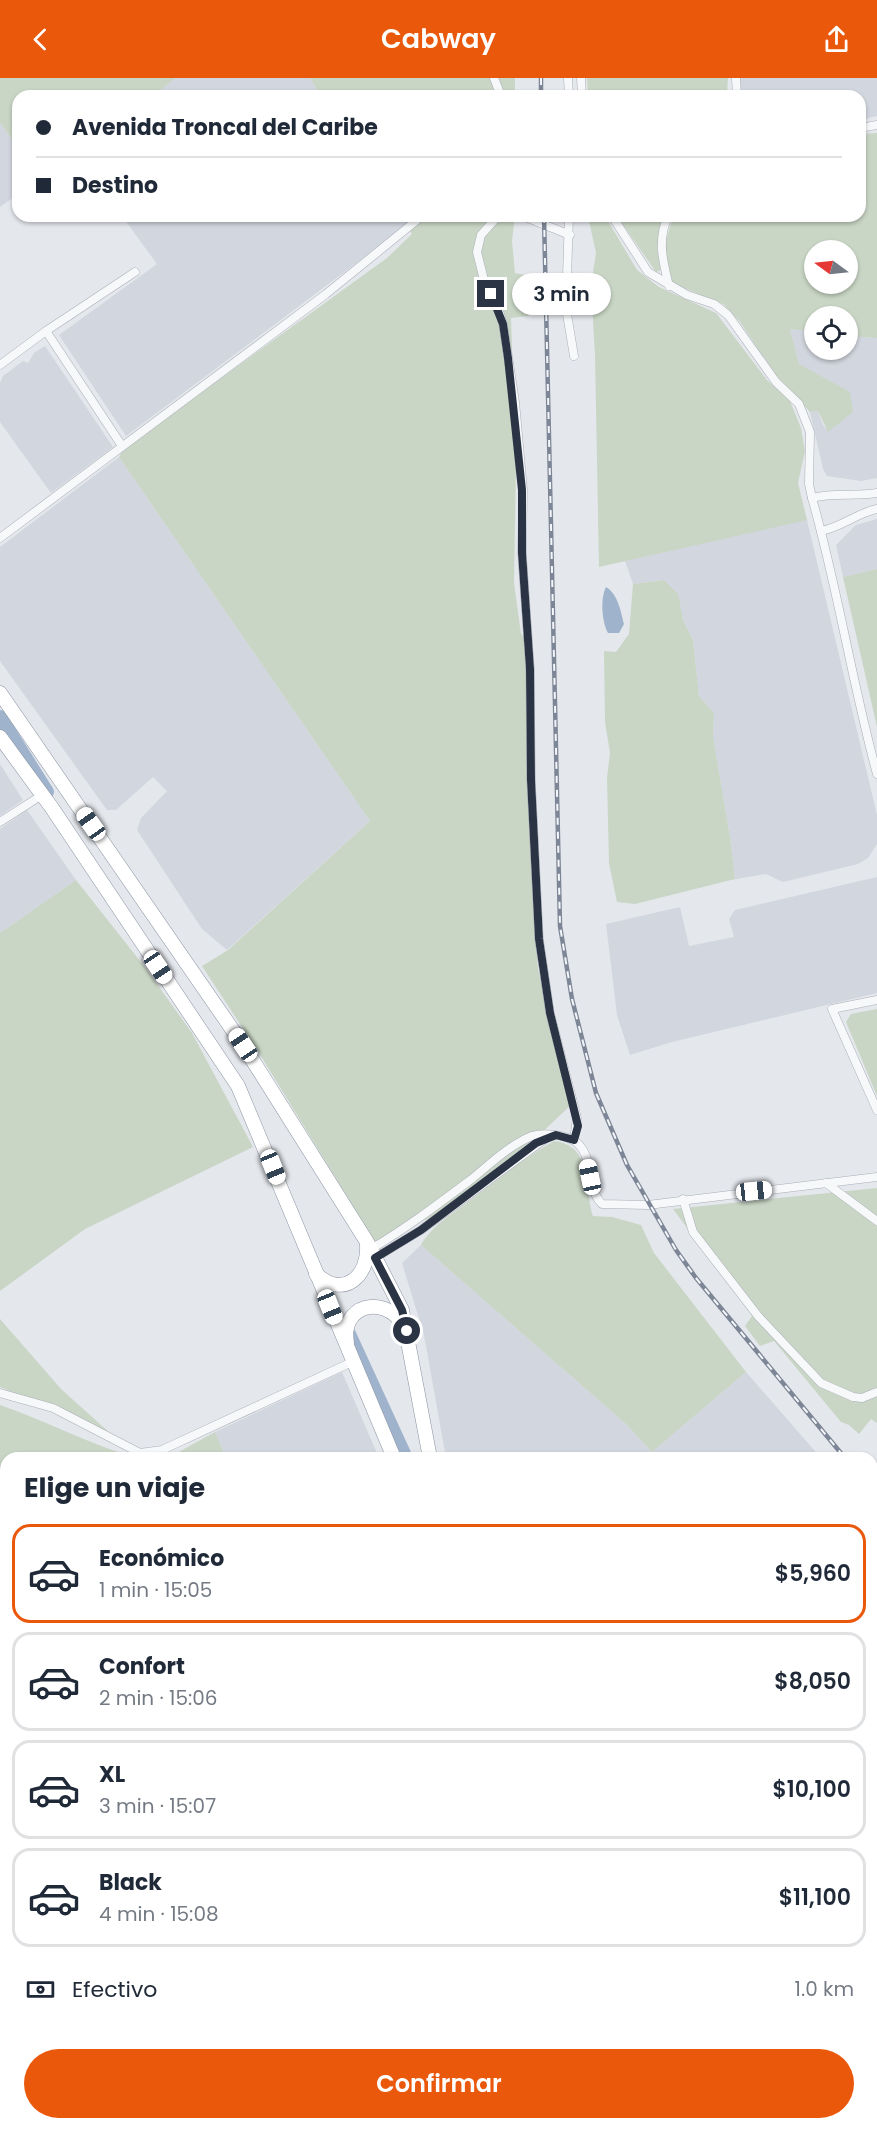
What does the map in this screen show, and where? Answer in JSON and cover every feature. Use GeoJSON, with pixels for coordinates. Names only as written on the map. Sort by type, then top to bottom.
{"type":"FeatureCollection","features":[{"type":"Feature","properties":{"kind":"highway"},"geometry":{"type":"LineString","coordinates":[[0,693],[243,1045],[371,1250],[402,1310],[429,1452]]}},
{"type":"Feature","properties":{"kind":"highway"},"geometry":{"type":"LineString","coordinates":[[0,737],[42,795],[238,1086],[391,1452]]}},
{"type":"Feature","properties":{"kind":"highway"},"geometry":{"type":"LineString","coordinates":[[316,1274],[337,1285],[352,1282],[367,1264],[371,1250]]}},
{"type":"Feature","properties":{"kind":"highway"},"geometry":{"type":"LineString","coordinates":[[352,1362],[345,1333],[349,1321],[357,1311],[369,1306],[381,1306],[393,1312],[407,1331]]}},
{"type":"Feature","properties":{"kind":"street"},"geometry":{"type":"LineString","coordinates":[[0,538],[326,294],[415,222]]}},
{"type":"Feature","properties":{"kind":"street"},"geometry":{"type":"LineString","coordinates":[[493,222],[481,235],[477,252],[483,280],[498,308],[503,324],[515,402],[522,490],[522,553],[530,669],[531,780],[539,939],[550,1013],[577,1118],[574,1140]]}},
{"type":"Feature","properties":{"kind":"street"},"geometry":{"type":"LineString","coordinates":[[538,222],[570,235]]}},
{"type":"Feature","properties":{"kind":"street"},"geometry":{"type":"LineString","coordinates":[[569,222],[566,308],[573,356]]}},
{"type":"Feature","properties":{"kind":"street"},"geometry":{"type":"LineString","coordinates":[[616,222],[648,272],[669,286],[714,304],[728,315],[776,382],[799,404],[810,432],[809,484],[857,701],[877,774]]}},
{"type":"Feature","properties":{"kind":"street"},"geometry":{"type":"LineString","coordinates":[[665,222],[661,252],[669,286]]}},
{"type":"Feature","properties":{"kind":"street"},"geometry":{"type":"LineString","coordinates":[[0,365],[46,331],[135,272]]}},
{"type":"Feature","properties":{"kind":"street"},"geometry":{"type":"LineString","coordinates":[[46,331],[122,446]]}},
{"type":"Feature","properties":{"kind":"street"},"geometry":{"type":"LineString","coordinates":[[812,498],[833,493],[861,496],[877,493]]}},
{"type":"Feature","properties":{"kind":"street"},"geometry":{"type":"LineString","coordinates":[[821,531],[841,525],[861,512],[877,509]]}},
{"type":"Feature","properties":{"kind":"street"},"geometry":{"type":"LineString","coordinates":[[0,822],[42,795]]}},
{"type":"Feature","properties":{"kind":"street"},"geometry":{"type":"LineString","coordinates":[[877,1000],[832,1009],[877,1110]]}},
{"type":"Feature","properties":{"kind":"street"},"geometry":{"type":"LineString","coordinates":[[371,1250],[421,1230],[549,1136],[556,1135],[574,1140],[583,1148],[594,1193],[602,1204],[648,1205],[877,1177]]}},
{"type":"Feature","properties":{"kind":"street"},"geometry":{"type":"LineString","coordinates":[[826,1183],[877,1221]]}},
{"type":"Feature","properties":{"kind":"street"},"geometry":{"type":"LineString","coordinates":[[683,1199],[693,1232],[758,1316],[821,1383],[853,1397],[862,1398],[877,1392]]}},
{"type":"Feature","properties":{"kind":"street"},"geometry":{"type":"LineString","coordinates":[[147,1452],[162,1450],[352,1362]]}},
{"type":"Feature","properties":{"kind":"street"},"geometry":{"type":"LineString","coordinates":[[0,1394],[52,1408],[138,1452]]}},
{"type":"Feature","properties":{"kind":"shaded area"},"geometry":{"type":"Polygon","coordinates":[[[176,78],[310,78],[317,90],[159,90],[176,78]]]}},
{"type":"Feature","properties":{"kind":"shaded area"},"geometry":{"type":"Polygon","coordinates":[[[739,78],[877,78],[877,116],[866,119],[866,90],[740,90],[739,78]]]}},
{"type":"Feature","properties":{"kind":"shaded area"},"geometry":{"type":"Polygon","coordinates":[[[0,123],[12,139],[12,198],[0,207],[0,123]]]}},
{"type":"Feature","properties":{"kind":"shaded area"},"geometry":{"type":"Polygon","coordinates":[[[126,222],[405,222],[407,225],[126,436],[59,335],[157,264],[126,222]]]}},
{"type":"Feature","properties":{"kind":"shaded area"},"geometry":{"type":"Polygon","coordinates":[[[790,329],[804,331],[804,360],[858,360],[858,337],[877,338],[877,478],[861,481],[827,476],[823,469],[810,412],[818,411],[823,425],[829,432],[799,364],[790,329]]]}},
{"type":"Feature","properties":{"kind":"shaded area"},"geometry":{"type":"Polygon","coordinates":[[[45,346],[113,447],[51,493],[0,422],[0,383],[3,376],[23,361],[28,363],[34,353],[45,346]]]}},
{"type":"Feature","properties":{"kind":"shaded area"},"geometry":{"type":"Polygon","coordinates":[[[119,457],[370,821],[227,950],[202,929],[137,830],[141,818],[167,791],[153,777],[116,810],[107,810],[0,661],[0,547],[119,457]]]}},
{"type":"Feature","properties":{"kind":"shaded area"},"geometry":{"type":"Polygon","coordinates":[[[877,519],[877,569],[843,577],[836,545],[856,525],[877,519]]]}},
{"type":"Feature","properties":{"kind":"shaded area"},"geometry":{"type":"Polygon","coordinates":[[[807,520],[877,815],[877,844],[868,858],[858,864],[783,882],[766,874],[731,880],[735,879],[713,737],[714,713],[699,696],[693,640],[683,620],[677,594],[663,580],[633,584],[625,561],[807,520]]]}},
{"type":"Feature","properties":{"kind":"shaded area"},"geometry":{"type":"Polygon","coordinates":[[[0,764],[23,800],[0,816],[0,764]]]}},
{"type":"Feature","properties":{"kind":"shaded area"},"geometry":{"type":"Polygon","coordinates":[[[27,810],[76,880],[0,933],[0,829],[27,810]]]}},
{"type":"Feature","properties":{"kind":"shaded area"},"geometry":{"type":"Polygon","coordinates":[[[877,877],[877,993],[672,1042],[630,1055],[617,1015],[606,924],[680,907],[689,946],[734,937],[729,919],[735,910],[877,877]]]}},
{"type":"Feature","properties":{"kind":"shaded area"},"geometry":{"type":"Polygon","coordinates":[[[421,1245],[626,1424],[652,1452],[445,1452],[424,1335],[402,1263],[421,1245]]]}},
{"type":"Feature","properties":{"kind":"shaded area"},"geometry":{"type":"Polygon","coordinates":[[[342,1372],[376,1452],[223,1452],[215,1432],[342,1372]]]}},
{"type":"Feature","properties":{"kind":"shaded area"},"geometry":{"type":"Polygon","coordinates":[[[746,1372],[816,1452],[652,1452],[746,1372]]]}},
{"type":"Feature","properties":{"kind":"green space"},"geometry":{"type":"Polygon","coordinates":[[[0,78],[176,78],[160,90],[12,90],[12,139],[0,123],[0,78]]]}},
{"type":"Feature","properties":{"kind":"green space"},"geometry":{"type":"Polygon","coordinates":[[[310,78],[515,78],[515,90],[317,90],[310,78]]]}},
{"type":"Feature","properties":{"kind":"green space"},"geometry":{"type":"Polygon","coordinates":[[[587,78],[728,78],[727,90],[588,90],[587,78]]]}},
{"type":"Feature","properties":{"kind":"green space"},"geometry":{"type":"Polygon","coordinates":[[[877,133],[877,338],[858,337],[858,306],[804,306],[804,331],[790,329],[799,364],[850,392],[853,412],[828,432],[818,411],[810,412],[774,373],[740,322],[723,304],[674,284],[666,268],[665,250],[672,222],[866,222],[866,134],[877,133]]]}},
{"type":"Feature","properties":{"kind":"green space"},"geometry":{"type":"Polygon","coordinates":[[[405,222],[514,222],[512,241],[515,273],[530,276],[529,316],[511,318],[516,465],[514,583],[521,634],[525,637],[533,908],[538,969],[570,1106],[538,1136],[434,1216],[375,1242],[259,1053],[202,966],[228,950],[370,821],[119,457],[123,449],[387,258],[412,234],[405,222]]]}},
{"type":"Feature","properties":{"kind":"green space"},"geometry":{"type":"Polygon","coordinates":[[[589,222],[609,222],[637,270],[659,287],[716,313],[767,380],[790,401],[801,428],[805,451],[798,483],[807,520],[599,567],[595,355],[591,286],[596,253],[589,222]]]}},
{"type":"Feature","properties":{"kind":"green space"},"geometry":{"type":"Polygon","coordinates":[[[621,222],[664,222],[657,248],[661,270],[656,272],[621,222]]]}},
{"type":"Feature","properties":{"kind":"green space"},"geometry":{"type":"Polygon","coordinates":[[[877,569],[877,727],[843,577],[877,569]]]}},
{"type":"Feature","properties":{"kind":"green space"},"geometry":{"type":"Polygon","coordinates":[[[664,580],[678,594],[683,620],[693,640],[699,696],[714,713],[713,737],[735,879],[635,904],[617,902],[609,863],[607,778],[610,753],[605,722],[604,651],[616,652],[629,634],[633,584],[664,580]]]}},
{"type":"Feature","properties":{"kind":"green space"},"geometry":{"type":"Polygon","coordinates":[[[76,880],[144,966],[192,1033],[253,1147],[85,1229],[0,1291],[0,933],[76,880]]]}},
{"type":"Feature","properties":{"kind":"green space"},"geometry":{"type":"Polygon","coordinates":[[[877,1009],[877,1096],[846,1022],[851,1014],[877,1009]]]}},
{"type":"Feature","properties":{"kind":"green space"},"geometry":{"type":"Polygon","coordinates":[[[554,1141],[567,1144],[581,1159],[585,1169],[593,1216],[612,1217],[641,1225],[654,1253],[746,1372],[652,1452],[626,1424],[421,1245],[443,1221],[554,1141]]]}},
{"type":"Feature","properties":{"kind":"green space"},"geometry":{"type":"Polygon","coordinates":[[[877,1188],[877,1423],[871,1419],[859,1434],[849,1425],[841,1422],[774,1341],[760,1346],[745,1326],[752,1316],[673,1209],[877,1188]]]}},
{"type":"Feature","properties":{"kind":"green space"},"geometry":{"type":"Polygon","coordinates":[[[0,1319],[61,1389],[111,1434],[0,1387],[0,1319]]]}},
{"type":"Feature","properties":{"kind":"green space"},"geometry":{"type":"Polygon","coordinates":[[[0,1405],[118,1452],[0,1452],[0,1405]]]}},
{"type":"Feature","properties":{"kind":"green space"},"geometry":{"type":"Polygon","coordinates":[[[215,1432],[223,1452],[179,1452],[215,1432]]]}},
{"type":"Feature","properties":{"kind":"water"},"geometry":{"type":"Polygon","coordinates":[[[606,587],[613,594],[620,609],[624,624],[619,633],[608,633],[604,623],[602,604],[606,587]]]}},
{"type":"Feature","properties":{"kind":"waterway"},"geometry":{"type":"LineString","coordinates":[[0,717],[47,792]]}},
{"type":"Feature","properties":{"kind":"waterway"},"geometry":{"type":"LineString","coordinates":[[349,1334],[403,1452]]}},
{"type":"Feature","properties":{"kind":"railway"},"geometry":{"type":"LineString","coordinates":[[541,78],[541,90]]}},
{"type":"Feature","properties":{"kind":"railway"},"geometry":{"type":"LineString","coordinates":[[544,222],[560,926],[572,999],[596,1093],[627,1165],[676,1250],[696,1278],[840,1452]]}},
{"type":"Feature","properties":{"kind":"route"},"geometry":{"type":"LineString","coordinates":[[407,1331],[402,1310],[375,1258],[421,1230],[536,1143],[556,1135],[574,1140],[578,1126],[550,1013],[539,939],[531,780],[530,669],[522,553],[522,490],[515,402],[503,324],[491,294]]}}]}
